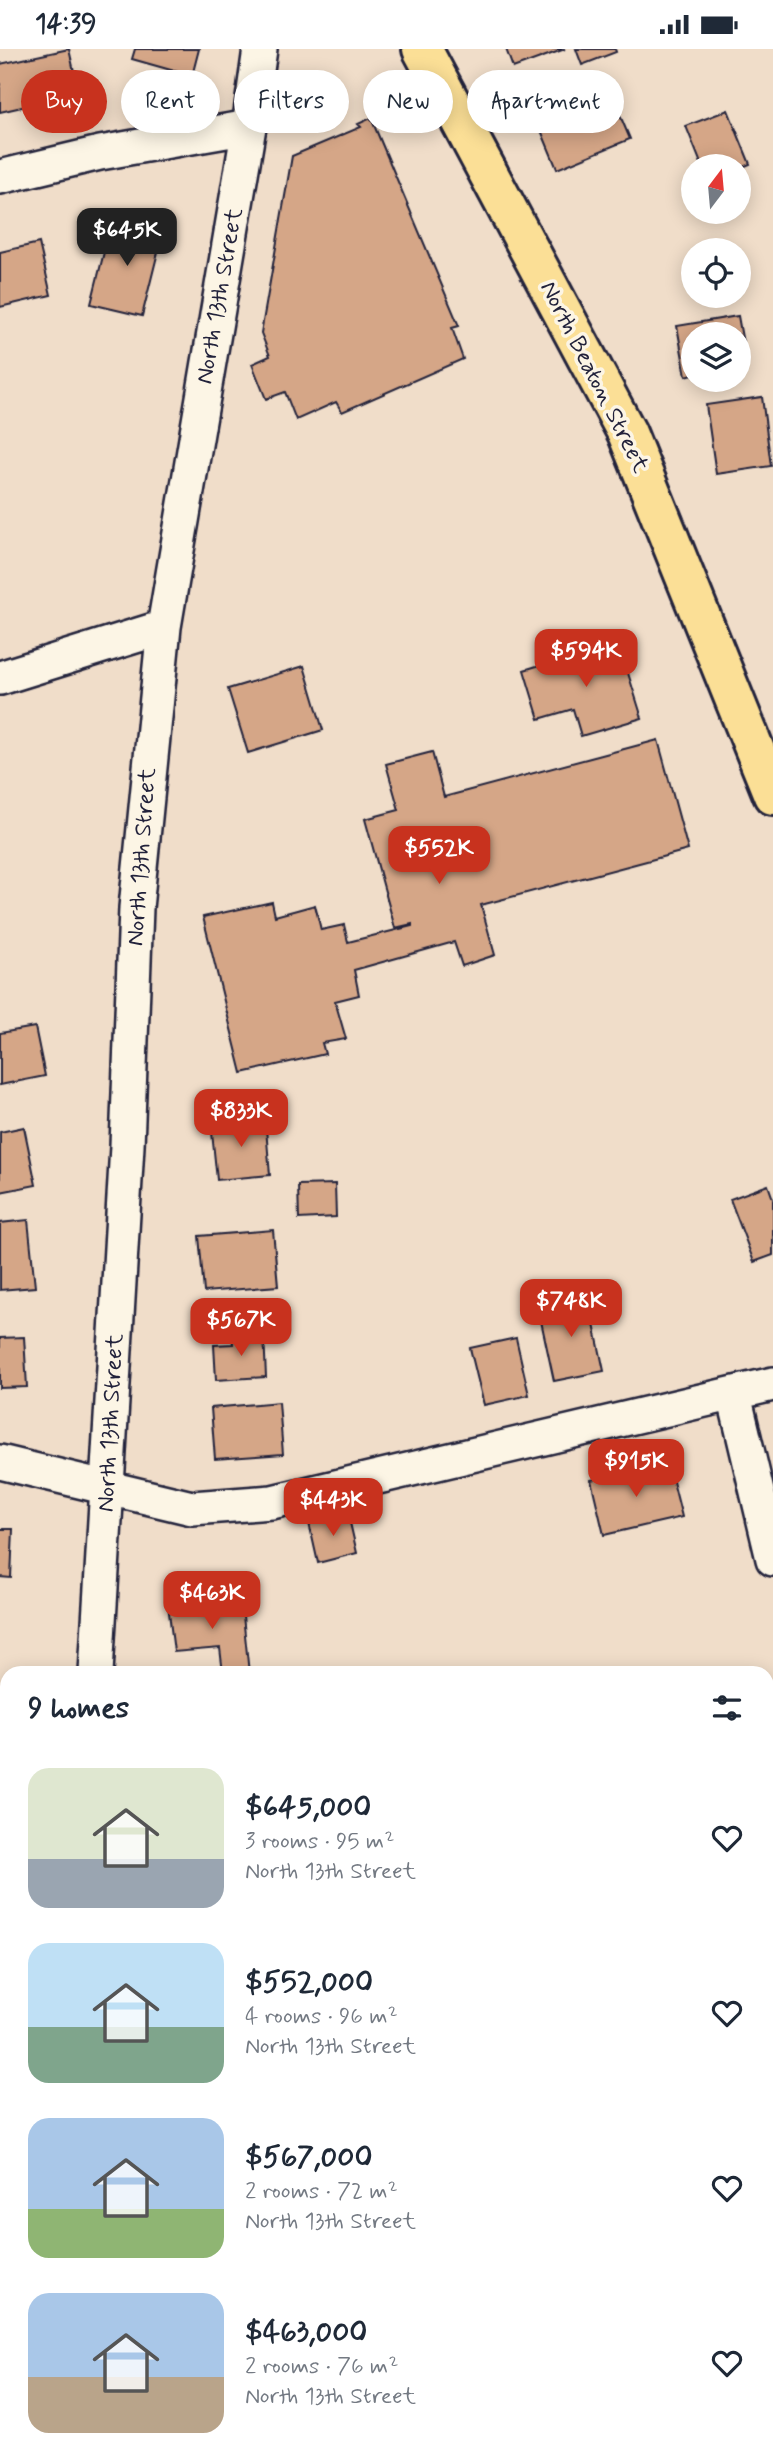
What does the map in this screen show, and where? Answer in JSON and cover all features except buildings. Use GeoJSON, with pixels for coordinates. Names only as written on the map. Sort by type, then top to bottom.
{"type":"FeatureCollection","features":[{"type":"Feature","properties":{"kind":"main road","name":"North Beaton Street"},"geometry":{"type":"LineString","coordinates":[[422,49],[626,433],[773,795]]}},
{"type":"Feature","properties":{"kind":"street","name":"North 13th Street"},"geometry":{"type":"LineString","coordinates":[[257,70],[260,49]]}},
{"type":"Feature","properties":{"kind":"street"},"geometry":{"type":"LineString","coordinates":[[0,177],[100,153],[234,130]]}},
{"type":"Feature","properties":{"kind":"street","name":"North 13th Street"},"geometry":{"type":"LineString","coordinates":[[96,1666],[127,1146],[136,908],[164,627],[248,133]]}},
{"type":"Feature","properties":{"kind":"street"},"geometry":{"type":"LineString","coordinates":[[0,678],[164,627]]}},
{"type":"Feature","properties":{"kind":"street"},"geometry":{"type":"LineString","coordinates":[[0,1462],[191,1508],[272,1501],[773,1384]]}},
{"type":"Feature","properties":{"kind":"street"},"geometry":{"type":"LineString","coordinates":[[734,1395],[773,1559]]}}]}
